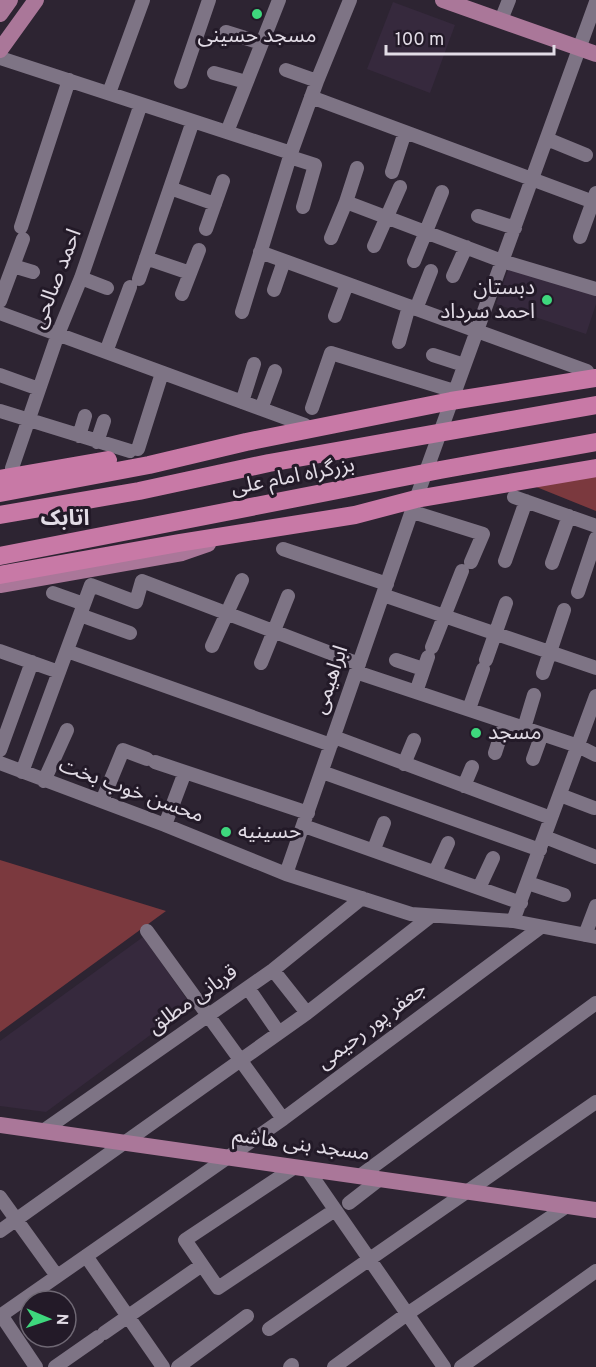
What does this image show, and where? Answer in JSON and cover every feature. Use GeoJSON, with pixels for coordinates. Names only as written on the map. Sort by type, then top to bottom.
{"type":"FeatureCollection","features":[{"type":"Feature","properties":{"kind":"highway"},"geometry":{"type":"LineString","coordinates":[[0,493],[149,465],[453,396],[591,375]]}},
{"type":"Feature","properties":{"kind":"highway","name":"بزرگراه امام علی"},"geometry":{"type":"LineString","coordinates":[[0,515],[140,491],[280,461],[596,405]]}},
{"type":"Feature","properties":{"kind":"highway"},"geometry":{"type":"LineString","coordinates":[[6,473],[186,447],[246,442]]}},
{"type":"Feature","properties":{"kind":"highway","name":"بزرگراه امام علی"},"geometry":{"type":"LineString","coordinates":[[0,556],[596,442]]}},
{"type":"Feature","properties":{"kind":"highway"},"geometry":{"type":"LineString","coordinates":[[0,575],[414,505],[596,468]]}},
{"type":"Feature","properties":{"kind":"main road"},"geometry":{"type":"LineString","coordinates":[[0,14],[10,0]]}},
{"type":"Feature","properties":{"kind":"main road"},"geometry":{"type":"LineString","coordinates":[[0,50],[36,0]]}},
{"type":"Feature","properties":{"kind":"main road"},"geometry":{"type":"LineString","coordinates":[[443,0],[588,51]]}},
{"type":"Feature","properties":{"kind":"main road"},"geometry":{"type":"LineString","coordinates":[[0,585],[182,553],[248,532]]}},
{"type":"Feature","properties":{"kind":"main road","name":"مسجد بنی هاشم"},"geometry":{"type":"LineString","coordinates":[[0,1125],[594,1208]]}},
{"type":"Feature","properties":{"kind":"street"},"geometry":{"type":"LineString","coordinates":[[109,93],[143,0]]}},
{"type":"Feature","properties":{"kind":"street"},"geometry":{"type":"LineString","coordinates":[[181,82],[209,0]]}},
{"type":"Feature","properties":{"kind":"street"},"geometry":{"type":"LineString","coordinates":[[226,132],[279,0]]}},
{"type":"Feature","properties":{"kind":"street"},"geometry":{"type":"LineString","coordinates":[[242,312],[290,155],[350,0]]}},
{"type":"Feature","properties":{"kind":"street"},"geometry":{"type":"LineString","coordinates":[[501,20],[509,0]]}},
{"type":"Feature","properties":{"kind":"street"},"geometry":{"type":"LineString","coordinates":[[312,408],[331,353],[453,396],[547,140],[588,51],[596,2]]}},
{"type":"Feature","properties":{"kind":"street"},"geometry":{"type":"LineString","coordinates":[[226,32],[261,43]]}},
{"type":"Feature","properties":{"kind":"street"},"geometry":{"type":"LineString","coordinates":[[0,58],[226,132],[315,165],[303,207]]}},
{"type":"Feature","properties":{"kind":"street"},"geometry":{"type":"LineString","coordinates":[[286,70],[317,81]]}},
{"type":"Feature","properties":{"kind":"street"},"geometry":{"type":"LineString","coordinates":[[214,73],[246,82]]}},
{"type":"Feature","properties":{"kind":"street"},"geometry":{"type":"LineString","coordinates":[[0,301],[13,266],[69,80]]}},
{"type":"Feature","properties":{"kind":"street"},"geometry":{"type":"LineString","coordinates":[[311,97],[532,180],[595,199],[580,237]]}},
{"type":"Feature","properties":{"kind":"street","name":"احمد صالحی"},"geometry":{"type":"LineString","coordinates":[[6,473],[81,278],[141,104]]}},
{"type":"Feature","properties":{"kind":"street"},"geometry":{"type":"LineString","coordinates":[[106,352],[146,258],[193,121]]}},
{"type":"Feature","properties":{"kind":"street"},"geometry":{"type":"LineString","coordinates":[[392,172],[405,132]]}},
{"type":"Feature","properties":{"kind":"street"},"geometry":{"type":"LineString","coordinates":[[547,140],[586,155]]}},
{"type":"Feature","properties":{"kind":"street"},"geometry":{"type":"LineString","coordinates":[[331,238],[357,168]]}},
{"type":"Feature","properties":{"kind":"street"},"geometry":{"type":"LineString","coordinates":[[206,229],[223,181]]}},
{"type":"Feature","properties":{"kind":"street"},"geometry":{"type":"LineString","coordinates":[[374,246],[400,187]]}},
{"type":"Feature","properties":{"kind":"street"},"geometry":{"type":"LineString","coordinates":[[170,188],[215,204]]}},
{"type":"Feature","properties":{"kind":"street"},"geometry":{"type":"LineString","coordinates":[[414,261],[442,192]]}},
{"type":"Feature","properties":{"kind":"street"},"geometry":{"type":"LineString","coordinates":[[346,202],[502,261],[596,289]]}},
{"type":"Feature","properties":{"kind":"street"},"geometry":{"type":"LineString","coordinates":[[478,216],[514,228]]}},
{"type":"Feature","properties":{"kind":"street"},"geometry":{"type":"LineString","coordinates":[[453,276],[466,247]]}},
{"type":"Feature","properties":{"kind":"street"},"geometry":{"type":"LineString","coordinates":[[182,294],[199,250]]}},
{"type":"Feature","properties":{"kind":"street"},"geometry":{"type":"LineString","coordinates":[[260,252],[591,375]]}},
{"type":"Feature","properties":{"kind":"street"},"geometry":{"type":"LineString","coordinates":[[146,258],[190,273]]}},
{"type":"Feature","properties":{"kind":"street"},"geometry":{"type":"LineString","coordinates":[[274,290],[284,261]]}},
{"type":"Feature","properties":{"kind":"street"},"geometry":{"type":"LineString","coordinates":[[13,266],[33,272]]}},
{"type":"Feature","properties":{"kind":"street"},"geometry":{"type":"LineString","coordinates":[[399,342],[431,271]]}},
{"type":"Feature","properties":{"kind":"street"},"geometry":{"type":"LineString","coordinates":[[81,278],[107,288]]}},
{"type":"Feature","properties":{"kind":"street"},"geometry":{"type":"LineString","coordinates":[[335,316],[346,284]]}},
{"type":"Feature","properties":{"kind":"street"},"geometry":{"type":"LineString","coordinates":[[0,313],[305,425]]}},
{"type":"Feature","properties":{"kind":"street"},"geometry":{"type":"LineString","coordinates":[[434,355],[464,365]]}},
{"type":"Feature","properties":{"kind":"street"},"geometry":{"type":"LineString","coordinates":[[242,402],[254,364]]}},
{"type":"Feature","properties":{"kind":"street"},"geometry":{"type":"LineString","coordinates":[[261,409],[275,371]]}},
{"type":"Feature","properties":{"kind":"street"},"geometry":{"type":"LineString","coordinates":[[0,411],[97,442],[134,450],[162,373]]}},
{"type":"Feature","properties":{"kind":"street"},"geometry":{"type":"LineString","coordinates":[[0,375],[39,389]]}},
{"type":"Feature","properties":{"kind":"street","name":"ابراهیمی"},"geometry":{"type":"LineString","coordinates":[[286,874],[453,396]]}},
{"type":"Feature","properties":{"kind":"street"},"geometry":{"type":"LineString","coordinates":[[78,436],[85,416]]}},
{"type":"Feature","properties":{"kind":"street"},"geometry":{"type":"LineString","coordinates":[[97,442],[104,422]]}},
{"type":"Feature","properties":{"kind":"street"},"geometry":{"type":"LineString","coordinates":[[505,561],[520,499],[596,525]]}},
{"type":"Feature","properties":{"kind":"street"},"geometry":{"type":"LineString","coordinates":[[414,505],[483,534],[445,615],[416,692]]}},
{"type":"Feature","properties":{"kind":"street"},"geometry":{"type":"LineString","coordinates":[[552,563],[569,516]]}},
{"type":"Feature","properties":{"kind":"street"},"geometry":{"type":"LineString","coordinates":[[578,592],[596,538]]}},
{"type":"Feature","properties":{"kind":"street"},"geometry":{"type":"LineString","coordinates":[[283,549],[445,615],[596,668]]}},
{"type":"Feature","properties":{"kind":"street"},"geometry":{"type":"LineString","coordinates":[[212,646],[242,580]]}},
{"type":"Feature","properties":{"kind":"street"},"geometry":{"type":"LineString","coordinates":[[22,772],[91,585],[136,602],[142,581],[273,632],[416,692],[578,746],[596,755]]}},
{"type":"Feature","properties":{"kind":"street"},"geometry":{"type":"LineString","coordinates":[[53,593],[130,633]]}},
{"type":"Feature","properties":{"kind":"street"},"geometry":{"type":"LineString","coordinates":[[261,663],[288,596]]}},
{"type":"Feature","properties":{"kind":"street"},"geometry":{"type":"LineString","coordinates":[[469,709],[506,603]]}},
{"type":"Feature","properties":{"kind":"street"},"geometry":{"type":"LineString","coordinates":[[543,673],[564,610]]}},
{"type":"Feature","properties":{"kind":"street"},"geometry":{"type":"LineString","coordinates":[[67,651],[404,764],[551,818]]}},
{"type":"Feature","properties":{"kind":"street"},"geometry":{"type":"LineString","coordinates":[[1,655],[32,662],[60,672]]}},
{"type":"Feature","properties":{"kind":"street"},"geometry":{"type":"LineString","coordinates":[[396,660],[428,658]]}},
{"type":"Feature","properties":{"kind":"street"},"geometry":{"type":"LineString","coordinates":[[0,750],[32,662]]}},
{"type":"Feature","properties":{"kind":"street"},"geometry":{"type":"LineString","coordinates":[[524,728],[534,695]]}},
{"type":"Feature","properties":{"kind":"street"},"geometry":{"type":"LineString","coordinates":[[513,921],[596,696]]}},
{"type":"Feature","properties":{"kind":"street"},"geometry":{"type":"LineString","coordinates":[[495,753],[505,722]]}},
{"type":"Feature","properties":{"kind":"street"},"geometry":{"type":"LineString","coordinates":[[44,781],[67,730]]}},
{"type":"Feature","properties":{"kind":"street"},"geometry":{"type":"LineString","coordinates":[[532,759],[542,734]]}},
{"type":"Feature","properties":{"kind":"street"},"geometry":{"type":"LineString","coordinates":[[404,764],[414,740]]}},
{"type":"Feature","properties":{"kind":"street"},"geometry":{"type":"LineString","coordinates":[[102,801],[123,750],[185,772],[374,849],[521,903]]}},
{"type":"Feature","properties":{"kind":"street","name":"محسن خوب بخت"},"geometry":{"type":"LineString","coordinates":[[0,763],[165,825],[286,874],[411,914],[513,921],[590,936]]}},
{"type":"Feature","properties":{"kind":"street"},"geometry":{"type":"LineString","coordinates":[[464,786],[472,767]]}},
{"type":"Feature","properties":{"kind":"street"},"geometry":{"type":"LineString","coordinates":[[165,825],[185,772]]}},
{"type":"Feature","properties":{"kind":"street"},"geometry":{"type":"LineString","coordinates":[[322,772],[542,843],[596,857]]}},
{"type":"Feature","properties":{"kind":"street"},"geometry":{"type":"LineString","coordinates":[[560,795],[594,808]]}},
{"type":"Feature","properties":{"kind":"street"},"geometry":{"type":"LineString","coordinates":[[374,849],[384,823]]}},
{"type":"Feature","properties":{"kind":"street"},"geometry":{"type":"LineString","coordinates":[[435,872],[448,843]]}},
{"type":"Feature","properties":{"kind":"street"},"geometry":{"type":"LineString","coordinates":[[479,888],[493,858]]}},
{"type":"Feature","properties":{"kind":"street"},"geometry":{"type":"LineString","coordinates":[[528,883],[564,895]]}},
{"type":"Feature","properties":{"kind":"street","name":"قربانی مطلق"},"geometry":{"type":"LineString","coordinates":[[43,1131],[273,970],[362,898]]}},
{"type":"Feature","properties":{"kind":"street"},"geometry":{"type":"LineString","coordinates":[[590,936],[596,906]]}},
{"type":"Feature","properties":{"kind":"street"},"geometry":{"type":"LineString","coordinates":[[0,1231],[307,1013],[431,916]]}},
{"type":"Feature","properties":{"kind":"street","name":"جعفر پور رحیمی"},"geometry":{"type":"LineString","coordinates":[[1,1316],[283,1119],[541,927]]}},
{"type":"Feature","properties":{"kind":"street"},"geometry":{"type":"LineString","coordinates":[[147,931],[283,1119]]}},
{"type":"Feature","properties":{"kind":"street"},"geometry":{"type":"LineString","coordinates":[[273,970],[307,1013]]}},
{"type":"Feature","properties":{"kind":"street"},"geometry":{"type":"LineString","coordinates":[[248,987],[279,1033]]}},
{"type":"Feature","properties":{"kind":"street"},"geometry":{"type":"LineString","coordinates":[[360,1176],[596,1003]]}},
{"type":"Feature","properties":{"kind":"street"},"geometry":{"type":"LineString","coordinates":[[269,1329],[596,1102]]}},
{"type":"Feature","properties":{"kind":"street"},"geometry":{"type":"LineString","coordinates":[[335,1209],[218,1288],[185,1240],[301,1168],[335,1209],[444,1367]]}},
{"type":"Feature","properties":{"kind":"street"},"geometry":{"type":"LineString","coordinates":[[348,1203],[380,1179]]}},
{"type":"Feature","properties":{"kind":"street"},"geometry":{"type":"LineString","coordinates":[[0,1197],[57,1276]]}},
{"type":"Feature","properties":{"kind":"street"},"geometry":{"type":"LineString","coordinates":[[334,1367],[407,1314],[567,1206]]}},
{"type":"Feature","properties":{"kind":"street"},"geometry":{"type":"LineString","coordinates":[[86,1256],[163,1367]]}},
{"type":"Feature","properties":{"kind":"street"},"geometry":{"type":"LineString","coordinates":[[55,1367],[202,1265]]}},
{"type":"Feature","properties":{"kind":"street"},"geometry":{"type":"LineString","coordinates":[[461,1367],[596,1271]]}},
{"type":"Feature","properties":{"kind":"street"},"geometry":{"type":"LineString","coordinates":[[1,1316],[36,1367]]}},
{"type":"Feature","properties":{"kind":"street"},"geometry":{"type":"LineString","coordinates":[[178,1367],[247,1316]]}},
{"type":"Feature","properties":{"kind":"shaded area"},"geometry":{"type":"Polygon","coordinates":[[[393,2],[455,25],[430,93],[367,69],[393,2]]]}},
{"type":"Feature","properties":{"kind":"shaded area","name":"دبستان احمد سرداد"},"geometry":{"type":"Polygon","coordinates":[[[509,267],[596,296],[596,304],[586,334],[496,304],[509,267]]]}},
{"type":"Feature","properties":{"kind":"shaded area"},"geometry":{"type":"Polygon","coordinates":[[[596,469],[596,511],[524,482],[596,469]]]}},
{"type":"Feature","properties":{"kind":"shaded area"},"geometry":{"type":"Polygon","coordinates":[[[0,860],[166,911],[0,1032],[0,860]]]}},
{"type":"Feature","properties":{"kind":"shaded area"},"geometry":{"type":"Polygon","coordinates":[[[143,937],[191,1005],[46,1112],[0,1106],[0,1041],[143,937]]]}},
{"type":"Feature","properties":{"kind":"place","name":"مسجد حسینی"},"geometry":{"type":"Point","coordinates":[257,14]}},
{"type":"Feature","properties":{"kind":"place","name":"دبستان احمد سرداد"},"geometry":{"type":"Point","coordinates":[547,300]}},
{"type":"Feature","properties":{"kind":"place","name":"مسجد"},"geometry":{"type":"Point","coordinates":[476,733]}},
{"type":"Feature","properties":{"kind":"place","name":"حسینیه"},"geometry":{"type":"Point","coordinates":[226,832]}},
{"type":"Feature","properties":{"kind":"district","name":"اتابک"},"geometry":{"type":"Point","coordinates":[65,519]}}]}
